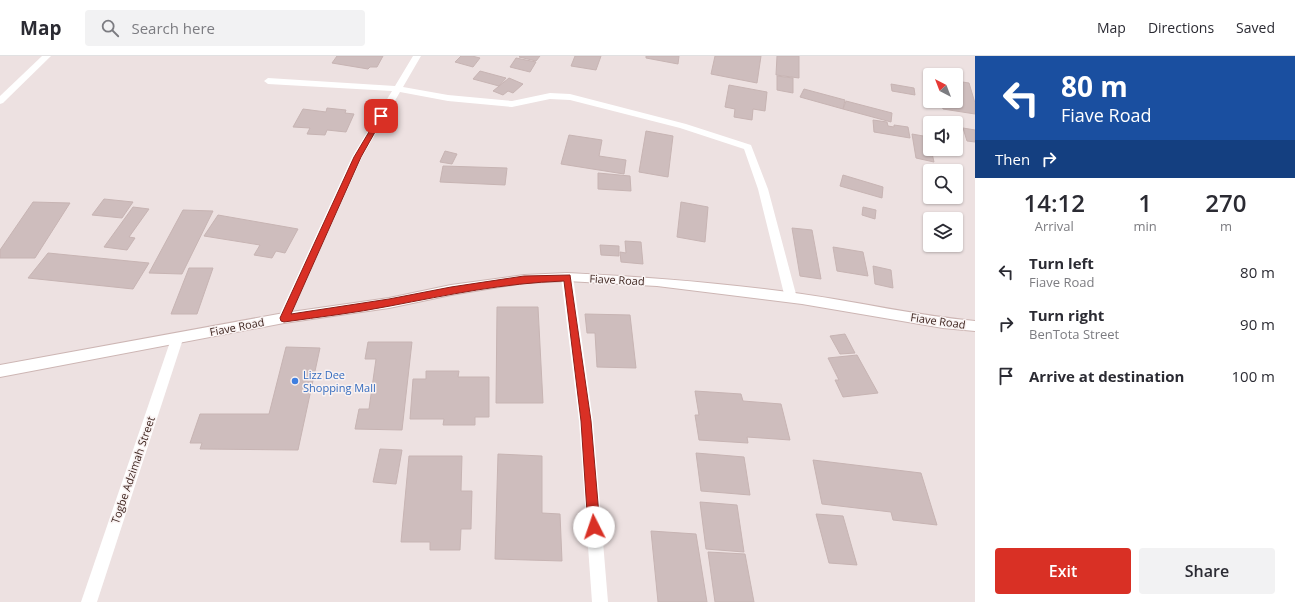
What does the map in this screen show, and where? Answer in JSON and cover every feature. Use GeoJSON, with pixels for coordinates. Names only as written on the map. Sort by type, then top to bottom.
{"type":"FeatureCollection","features":[{"type":"Feature","properties":{"kind":"street"},"geometry":{"type":"LineString","coordinates":[[0,102],[47,56]]}},
{"type":"Feature","properties":{"kind":"street"},"geometry":{"type":"LineString","coordinates":[[284,318],[357,157],[417,56]]}},
{"type":"Feature","properties":{"kind":"street"},"geometry":{"type":"LineString","coordinates":[[268,81],[397,89],[448,98],[512,104],[550,96],[570,96],[683,126],[748,147],[763,189],[791,298]]}},
{"type":"Feature","properties":{"kind":"street"},"geometry":{"type":"LineString","coordinates":[[567,278],[586,421],[600,602]]}},
{"type":"Feature","properties":{"kind":"street","name":"Fiave Road"},"geometry":{"type":"LineString","coordinates":[[0,371],[284,318],[389,303],[451,290],[524,279],[567,278],[657,282],[791,298],[943,323],[975,326]]}},
{"type":"Feature","properties":{"kind":"street","name":"Togbe Adzimah Street"},"geometry":{"type":"LineString","coordinates":[[89,602],[177,339]]}},
{"type":"Feature","properties":{"kind":"building"},"geometry":{"type":"Polygon","coordinates":[[[337,56],[383,56],[377,67],[370,67],[368,69],[332,63],[337,56]]]}},
{"type":"Feature","properties":{"kind":"building"},"geometry":{"type":"Polygon","coordinates":[[[461,56],[480,58],[473,67],[455,62],[461,56]]]}},
{"type":"Feature","properties":{"kind":"building"},"geometry":{"type":"Polygon","coordinates":[[[540,56],[536,61],[519,57],[540,56]]]}},
{"type":"Feature","properties":{"kind":"building"},"geometry":{"type":"Polygon","coordinates":[[[575,56],[601,56],[596,70],[571,66],[575,56]]]}},
{"type":"Feature","properties":{"kind":"building"},"geometry":{"type":"Polygon","coordinates":[[[646,56],[679,56],[678,64],[646,58],[646,56]]]}},
{"type":"Feature","properties":{"kind":"building"},"geometry":{"type":"Polygon","coordinates":[[[715,56],[761,56],[757,83],[711,74],[715,56]]]}},
{"type":"Feature","properties":{"kind":"building"},"geometry":{"type":"Polygon","coordinates":[[[777,56],[799,56],[799,78],[776,75],[777,56]]]}},
{"type":"Feature","properties":{"kind":"building"},"geometry":{"type":"Polygon","coordinates":[[[516,58],[536,62],[530,72],[510,67],[516,58]]]}},
{"type":"Feature","properties":{"kind":"building"},"geometry":{"type":"Polygon","coordinates":[[[480,71],[506,78],[499,86],[473,79],[480,71]]]}},
{"type":"Feature","properties":{"kind":"building"},"geometry":{"type":"Polygon","coordinates":[[[777,76],[793,78],[793,93],[777,90],[777,76]]]}},
{"type":"Feature","properties":{"kind":"building"},"geometry":{"type":"Polygon","coordinates":[[[509,78],[523,84],[513,93],[508,91],[503,95],[493,91],[509,78]]]}},
{"type":"Feature","properties":{"kind":"building"},"geometry":{"type":"Polygon","coordinates":[[[963,82],[969,83],[975,103],[975,114],[943,109],[963,108],[963,82]]]}},
{"type":"Feature","properties":{"kind":"building"},"geometry":{"type":"Polygon","coordinates":[[[891,84],[914,88],[915,95],[892,91],[891,84]]]}},
{"type":"Feature","properties":{"kind":"building"},"geometry":{"type":"Polygon","coordinates":[[[729,85],[767,92],[765,111],[753,109],[752,120],[734,117],[735,109],[725,107],[729,85]]]}},
{"type":"Feature","properties":{"kind":"building"},"geometry":{"type":"Polygon","coordinates":[[[804,89],[845,100],[843,109],[800,97],[804,89]]]}},
{"type":"Feature","properties":{"kind":"building"},"geometry":{"type":"Polygon","coordinates":[[[846,101],[892,113],[891,122],[843,109],[846,101]]]}},
{"type":"Feature","properties":{"kind":"building"},"geometry":{"type":"Polygon","coordinates":[[[327,108],[346,110],[345,113],[354,114],[346,132],[327,130],[325,135],[307,134],[310,128],[293,127],[303,109],[326,112],[327,108]]]}},
{"type":"Feature","properties":{"kind":"building"},"geometry":{"type":"Polygon","coordinates":[[[873,120],[887,122],[888,126],[894,127],[894,125],[908,127],[910,138],[874,132],[873,120]]]}},
{"type":"Feature","properties":{"kind":"building"},"geometry":{"type":"Polygon","coordinates":[[[963,128],[975,130],[975,142],[967,141],[963,128]]]}},
{"type":"Feature","properties":{"kind":"building"},"geometry":{"type":"Polygon","coordinates":[[[646,131],[673,136],[668,177],[639,172],[646,131]]]}},
{"type":"Feature","properties":{"kind":"building"},"geometry":{"type":"Polygon","coordinates":[[[912,134],[923,136],[923,156],[933,156],[934,162],[916,158],[912,134]]]}},
{"type":"Feature","properties":{"kind":"building"},"geometry":{"type":"Polygon","coordinates":[[[569,135],[602,140],[599,156],[626,160],[624,174],[561,164],[569,135]]]}},
{"type":"Feature","properties":{"kind":"building"},"geometry":{"type":"Polygon","coordinates":[[[445,151],[457,154],[452,164],[440,162],[445,151]]]}},
{"type":"Feature","properties":{"kind":"building"},"geometry":{"type":"Polygon","coordinates":[[[443,166],[507,168],[505,185],[440,182],[443,166]]]}},
{"type":"Feature","properties":{"kind":"building"},"geometry":{"type":"Polygon","coordinates":[[[598,173],[630,176],[631,191],[598,189],[598,173]]]}},
{"type":"Feature","properties":{"kind":"building"},"geometry":{"type":"Polygon","coordinates":[[[843,175],[883,187],[882,198],[840,186],[843,175]]]}},
{"type":"Feature","properties":{"kind":"building"},"geometry":{"type":"Polygon","coordinates":[[[104,199],[133,202],[122,218],[92,215],[104,199]]]}},
{"type":"Feature","properties":{"kind":"building"},"geometry":{"type":"Polygon","coordinates":[[[33,202],[70,203],[35,258],[0,258],[0,250],[33,202]]]}},
{"type":"Feature","properties":{"kind":"building"},"geometry":{"type":"Polygon","coordinates":[[[681,202],[708,207],[705,242],[677,237],[681,202]]]}},
{"type":"Feature","properties":{"kind":"building"},"geometry":{"type":"Polygon","coordinates":[[[133,207],[149,209],[129,237],[135,238],[127,250],[104,247],[133,207]]]}},
{"type":"Feature","properties":{"kind":"building"},"geometry":{"type":"Polygon","coordinates":[[[863,207],[876,210],[875,219],[862,215],[863,207]]]}},
{"type":"Feature","properties":{"kind":"building"},"geometry":{"type":"Polygon","coordinates":[[[183,210],[213,211],[182,274],[149,273],[183,210]]]}},
{"type":"Feature","properties":{"kind":"building"},"geometry":{"type":"Polygon","coordinates":[[[218,215],[298,229],[285,253],[276,251],[272,258],[254,255],[260,245],[204,236],[218,215]]]}},
{"type":"Feature","properties":{"kind":"building"},"geometry":{"type":"Polygon","coordinates":[[[792,228],[812,230],[821,279],[800,276],[792,228]]]}},
{"type":"Feature","properties":{"kind":"building"},"geometry":{"type":"Polygon","coordinates":[[[625,241],[641,242],[643,264],[621,262],[620,252],[626,253],[625,241]]]}},
{"type":"Feature","properties":{"kind":"building"},"geometry":{"type":"Polygon","coordinates":[[[600,245],[619,246],[619,256],[601,255],[600,245]]]}},
{"type":"Feature","properties":{"kind":"building"},"geometry":{"type":"Polygon","coordinates":[[[833,247],[863,252],[868,276],[837,271],[833,247]]]}},
{"type":"Feature","properties":{"kind":"building"},"geometry":{"type":"Polygon","coordinates":[[[48,253],[149,263],[133,289],[28,278],[48,253]]]}},
{"type":"Feature","properties":{"kind":"building"},"geometry":{"type":"Polygon","coordinates":[[[873,266],[891,270],[893,288],[875,284],[873,266]]]}},
{"type":"Feature","properties":{"kind":"building"},"geometry":{"type":"Polygon","coordinates":[[[189,268],[213,268],[197,314],[171,314],[189,268]]]}},
{"type":"Feature","properties":{"kind":"building"},"geometry":{"type":"Polygon","coordinates":[[[497,307],[538,307],[543,403],[496,403],[497,307]]]}},
{"type":"Feature","properties":{"kind":"building"},"geometry":{"type":"Polygon","coordinates":[[[585,314],[630,315],[636,368],[597,367],[595,333],[587,333],[585,314]]]}},
{"type":"Feature","properties":{"kind":"building"},"geometry":{"type":"Polygon","coordinates":[[[845,334],[855,353],[840,354],[830,336],[845,334]]]}},
{"type":"Feature","properties":{"kind":"building"},"geometry":{"type":"Polygon","coordinates":[[[368,342],[412,342],[402,430],[355,429],[359,409],[369,409],[376,359],[365,359],[368,342]]]}},
{"type":"Feature","properties":{"kind":"building","name":"Lizz Dee Shopping Mall"},"geometry":{"type":"Polygon","coordinates":[[[286,347],[320,348],[298,450],[200,449],[202,443],[190,443],[200,414],[269,414],[286,347]]]}},
{"type":"Feature","properties":{"kind":"building"},"geometry":{"type":"Polygon","coordinates":[[[857,355],[878,393],[843,397],[835,380],[839,380],[828,358],[857,355]]]}},
{"type":"Feature","properties":{"kind":"building"},"geometry":{"type":"Polygon","coordinates":[[[426,371],[459,371],[458,377],[489,377],[489,417],[475,417],[475,425],[443,425],[444,419],[410,419],[413,379],[426,379],[426,371]]]}},
{"type":"Feature","properties":{"kind":"building"},"geometry":{"type":"Polygon","coordinates":[[[695,391],[741,394],[743,401],[781,404],[790,440],[747,437],[748,443],[699,440],[695,415],[699,415],[695,391]]]}},
{"type":"Feature","properties":{"kind":"building"},"geometry":{"type":"Polygon","coordinates":[[[380,449],[402,450],[396,484],[373,482],[380,449]]]}},
{"type":"Feature","properties":{"kind":"building"},"geometry":{"type":"Polygon","coordinates":[[[696,453],[744,457],[750,495],[701,491],[696,453]]]}},
{"type":"Feature","properties":{"kind":"building"},"geometry":{"type":"Polygon","coordinates":[[[498,454],[542,456],[542,513],[560,514],[562,561],[495,559],[498,454]]]}},
{"type":"Feature","properties":{"kind":"building"},"geometry":{"type":"Polygon","coordinates":[[[409,456],[462,456],[461,491],[472,491],[471,529],[461,529],[460,550],[430,550],[430,542],[401,542],[409,456]]]}},
{"type":"Feature","properties":{"kind":"building"},"geometry":{"type":"Polygon","coordinates":[[[813,460],[921,473],[937,525],[893,520],[891,512],[822,504],[813,460]]]}},
{"type":"Feature","properties":{"kind":"building"},"geometry":{"type":"Polygon","coordinates":[[[700,502],[737,505],[744,552],[706,549],[700,502]]]}},
{"type":"Feature","properties":{"kind":"building"},"geometry":{"type":"Polygon","coordinates":[[[816,514],[843,516],[857,565],[829,563],[816,514]]]}},
{"type":"Feature","properties":{"kind":"building"},"geometry":{"type":"Polygon","coordinates":[[[651,531],[696,534],[707,602],[658,602],[651,531]]]}},
{"type":"Feature","properties":{"kind":"building"},"geometry":{"type":"Polygon","coordinates":[[[708,552],[745,554],[754,602],[715,602],[708,552]]]}},
{"type":"Feature","properties":{"kind":"place","name":"Lizz Dee Shopping Mall"},"geometry":{"type":"Point","coordinates":[295,381]}},
{"type":"Feature","properties":{"kind":"route"},"geometry":{"type":"LineString","coordinates":[[381,116],[357,157],[284,318],[389,303],[451,290],[524,279],[567,278],[586,421],[594,527]]}}]}
